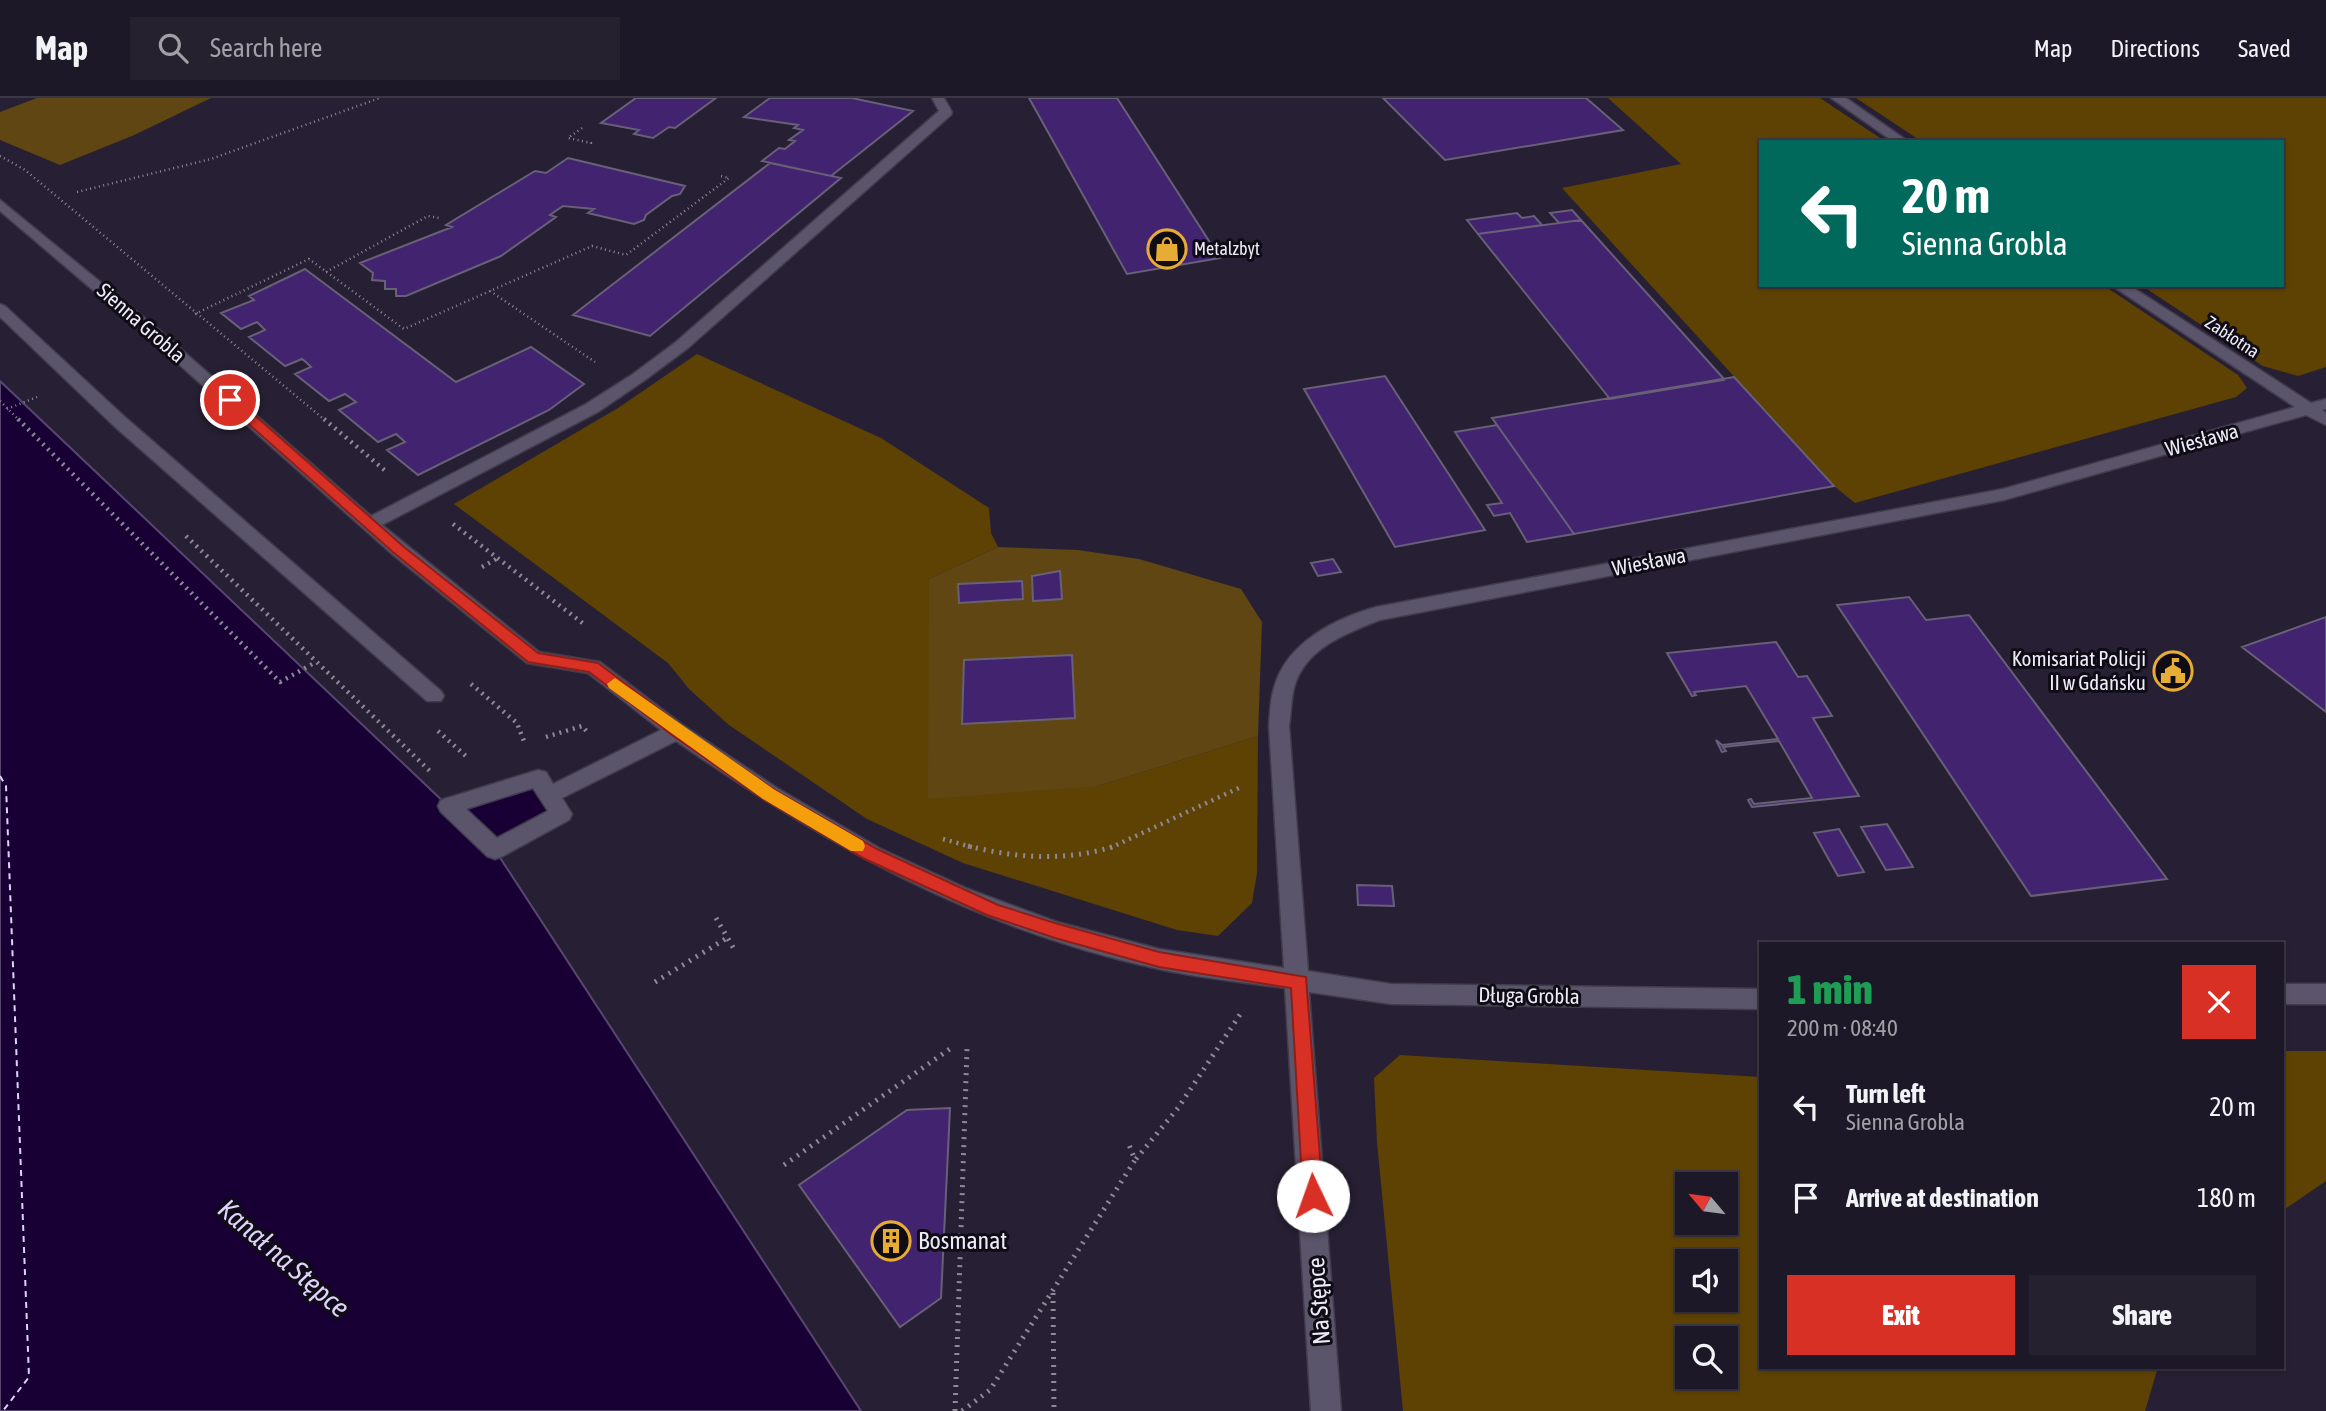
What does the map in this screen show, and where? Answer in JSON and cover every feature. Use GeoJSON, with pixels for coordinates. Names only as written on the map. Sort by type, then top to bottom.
{"type":"FeatureCollection","features":[{"type":"Feature","properties":{"kind":"street"},"geometry":{"type":"LineString","coordinates":[[370,524],[592,408],[682,345],[946,112],[938,98]]}},
{"type":"Feature","properties":{"kind":"street"},"geometry":{"type":"LineString","coordinates":[[1837,98],[1900,140]]}},
{"type":"Feature","properties":{"kind":"street","name":"Sienna Grobla"},"geometry":{"type":"LineString","coordinates":[[0,204],[153,333],[370,524],[534,658],[593,667],[677,731],[769,794],[871,854],[993,910],[1159,959],[1299,982]]}},
{"type":"Feature","properties":{"kind":"street","name":"Zabłotna"},"geometry":{"type":"LineString","coordinates":[[2121,287],[2318,407],[2326,420]]}},
{"type":"Feature","properties":{"kind":"street"},"geometry":{"type":"LineString","coordinates":[[0,309],[120,422],[433,695]]}},
{"type":"Feature","properties":{"kind":"street","name":"Wiesława"},"geometry":{"type":"LineString","coordinates":[[1299,982],[1279,726],[1284,684],[1300,658],[1325,635],[1376,614],[2004,494],[2318,407]]}},
{"type":"Feature","properties":{"kind":"street"},"geometry":{"type":"LineString","coordinates":[[549,795],[677,731]]}},
{"type":"Feature","properties":{"kind":"street"},"geometry":{"type":"LineString","coordinates":[[538,778],[549,795],[561,814],[495,850],[449,806],[538,778]]}},
{"type":"Feature","properties":{"kind":"street","name":"Długa Grobla"},"geometry":{"type":"LineString","coordinates":[[1299,982],[1391,994],[1759,999]]}},
{"type":"Feature","properties":{"kind":"street","name":"Na Stępce"},"geometry":{"type":"LineString","coordinates":[[1299,982],[1326,1411]]}},
{"type":"Feature","properties":{"kind":"street"},"geometry":{"type":"LineString","coordinates":[[2284,994],[2326,994]]}},
{"type":"Feature","properties":{"kind":"path"},"geometry":{"type":"LineString","coordinates":[[77,192],[211,159],[380,98]]}},
{"type":"Feature","properties":{"kind":"path"},"geometry":{"type":"LineString","coordinates":[[582,128],[568,138],[591,143],[590,146]]}},
{"type":"Feature","properties":{"kind":"path"},"geometry":{"type":"LineString","coordinates":[[0,156],[25,170],[195,314],[420,498],[586,626]]}},
{"type":"Feature","properties":{"kind":"path"},"geometry":{"type":"LineString","coordinates":[[195,314],[309,260],[404,329],[592,246],[626,255],[729,178],[721,176]]}},
{"type":"Feature","properties":{"kind":"path"},"geometry":{"type":"LineString","coordinates":[[326,272],[428,216],[439,218]]}},
{"type":"Feature","properties":{"kind":"path"},"geometry":{"type":"LineString","coordinates":[[490,291],[628,384]]}},
{"type":"Feature","properties":{"kind":"path"},"geometry":{"type":"LineString","coordinates":[[8,409],[41,395]]}},
{"type":"Feature","properties":{"kind":"path"},"geometry":{"type":"LineString","coordinates":[[0,401],[280,682],[316,662],[436,776]]}},
{"type":"Feature","properties":{"kind":"path"},"geometry":{"type":"LineString","coordinates":[[933,836],[988,853],[1057,858],[1111,847],[1282,769]]}},
{"type":"Feature","properties":{"kind":"path"},"geometry":{"type":"LineString","coordinates":[[716,919],[734,949]]}},
{"type":"Feature","properties":{"kind":"path"},"geometry":{"type":"LineString","coordinates":[[655,982],[727,937]]}},
{"type":"Feature","properties":{"kind":"path"},"geometry":{"type":"LineString","coordinates":[[962,1411],[990,1390],[1135,1160],[1178,1108],[1266,977]]}},
{"type":"Feature","properties":{"kind":"path"},"geometry":{"type":"LineString","coordinates":[[784,1165],[954,1046]]}},
{"type":"Feature","properties":{"kind":"path"},"geometry":{"type":"LineString","coordinates":[[955,1411],[967,1049]]}},
{"type":"Feature","properties":{"kind":"path"},"geometry":{"type":"LineString","coordinates":[[1128,1142],[1135,1160]]}},
{"type":"Feature","properties":{"kind":"path"},"geometry":{"type":"LineString","coordinates":[[1053,1290],[1054,1411]]}},
{"type":"Feature","properties":{"kind":"shaded area"},"geometry":{"type":"Polygon","coordinates":[[[37,98],[211,98],[132,136],[60,165],[0,140],[0,112],[37,98]]]}},
{"type":"Feature","properties":{"kind":"shaded area"},"geometry":{"type":"Polygon","coordinates":[[[1608,98],[1820,98],[1883,140],[1759,140],[1759,287],[2106,287],[2238,375],[2247,388],[2236,397],[1855,503],[1834,486],[1562,188],[1681,164],[1608,98]]]}},
{"type":"Feature","properties":{"kind":"shaded area"},"geometry":{"type":"Polygon","coordinates":[[[1856,98],[2326,98],[2326,367],[2298,376],[2263,366],[2144,287],[2284,287],[2284,140],[1919,140],[1856,98]]]}},
{"type":"Feature","properties":{"kind":"shaded area"},"geometry":{"type":"Polygon","coordinates":[[[697,354],[881,438],[989,508],[991,533],[998,547],[929,579],[1098,786],[1258,736],[1257,873],[1252,903],[1218,936],[1177,930],[963,863],[867,819],[729,725],[689,689],[668,663],[454,504],[618,408],[697,354]]]}},
{"type":"Feature","properties":{"kind":"shaded area"},"geometry":{"type":"Polygon","coordinates":[[[998,547],[1078,550],[1139,559],[1241,589],[1262,622],[1258,736],[1098,786],[928,799],[929,579],[998,547]]]}},
{"type":"Feature","properties":{"kind":"shaded area"},"geometry":{"type":"Polygon","coordinates":[[[2284,1051],[2326,1051],[2326,1181],[2284,1210],[2284,1051]]]}},
{"type":"Feature","properties":{"kind":"shaded area"},"geometry":{"type":"Polygon","coordinates":[[[1400,1055],[1759,1077],[1759,1369],[2157,1369],[2145,1411],[1403,1411],[1377,1142],[1374,1078],[1400,1055]]]}},
{"type":"Feature","properties":{"kind":"water","name":"Kanał na Stępce"},"geometry":{"type":"Polygon","coordinates":[[[0,381],[448,806],[538,778],[561,814],[495,850],[861,1411],[0,1411],[0,381]]]}},
{"type":"Feature","properties":{"kind":"building"},"geometry":{"type":"Polygon","coordinates":[[[636,98],[716,98],[675,128],[669,127],[653,138],[634,134],[639,130],[601,123],[636,98]]]}},
{"type":"Feature","properties":{"kind":"building"},"geometry":{"type":"Polygon","coordinates":[[[770,98],[852,98],[913,111],[831,176],[762,161],[779,148],[785,149],[795,141],[789,140],[803,130],[794,128],[798,125],[744,117],[770,98]]]}},
{"type":"Feature","properties":{"kind":"building"},"geometry":{"type":"Polygon","coordinates":[[[1029,98],[1117,98],[1220,258],[1127,274],[1029,98]]]}},
{"type":"Feature","properties":{"kind":"building"},"geometry":{"type":"Polygon","coordinates":[[[1383,98],[1586,98],[1623,130],[1445,160],[1383,98]]]}},
{"type":"Feature","properties":{"kind":"building"},"geometry":{"type":"Polygon","coordinates":[[[568,158],[685,186],[680,194],[672,196],[646,215],[644,220],[634,224],[588,213],[594,209],[563,206],[550,215],[556,217],[501,256],[406,296],[396,296],[396,289],[385,289],[385,281],[372,280],[373,273],[360,263],[452,227],[446,225],[535,171],[546,173],[568,158]]]}},
{"type":"Feature","properties":{"kind":"building"},"geometry":{"type":"Polygon","coordinates":[[[770,163],[841,178],[650,336],[573,315],[770,163]]]}},
{"type":"Feature","properties":{"kind":"building"},"geometry":{"type":"Polygon","coordinates":[[[1572,210],[1581,220],[1559,223],[1550,213],[1572,210]]]}},
{"type":"Feature","properties":{"kind":"building"},"geometry":{"type":"Polygon","coordinates":[[[1517,213],[1522,218],[1534,216],[1542,225],[1478,234],[1467,220],[1517,213]]]}},
{"type":"Feature","properties":{"kind":"building"},"geometry":{"type":"Polygon","coordinates":[[[1581,220],[1724,380],[1610,399],[1478,234],[1581,220]]]}},
{"type":"Feature","properties":{"kind":"building"},"geometry":{"type":"Polygon","coordinates":[[[305,269],[456,382],[531,347],[584,384],[549,410],[418,475],[387,450],[405,442],[396,434],[378,442],[339,410],[356,402],[345,394],[329,401],[295,374],[311,367],[302,359],[285,366],[249,337],[265,330],[257,322],[241,329],[221,313],[254,300],[249,296],[305,269]]]}},
{"type":"Feature","properties":{"kind":"building"},"geometry":{"type":"Polygon","coordinates":[[[1385,376],[1485,530],[1395,547],[1304,389],[1385,376]]]}},
{"type":"Feature","properties":{"kind":"building"},"geometry":{"type":"Polygon","coordinates":[[[1734,377],[1834,486],[1574,534],[1492,418],[1734,377]]]}},
{"type":"Feature","properties":{"kind":"building"},"geometry":{"type":"Polygon","coordinates":[[[1497,425],[1574,534],[1527,542],[1510,513],[1494,516],[1487,505],[1502,503],[1455,432],[1497,425]]]}},
{"type":"Feature","properties":{"kind":"building"},"geometry":{"type":"Polygon","coordinates":[[[1333,559],[1341,572],[1318,576],[1311,563],[1333,559]]]}},
{"type":"Feature","properties":{"kind":"building"},"geometry":{"type":"Polygon","coordinates":[[[1060,571],[1062,599],[1033,601],[1032,576],[1060,571]]]}},
{"type":"Feature","properties":{"kind":"building"},"geometry":{"type":"Polygon","coordinates":[[[1022,581],[1023,599],[959,603],[958,584],[1022,581]]]}},
{"type":"Feature","properties":{"kind":"building"},"geometry":{"type":"Polygon","coordinates":[[[1909,597],[1926,620],[1969,615],[2167,879],[2031,896],[1837,605],[1909,597]]]}},
{"type":"Feature","properties":{"kind":"building"},"geometry":{"type":"Polygon","coordinates":[[[2326,617],[2326,712],[2242,647],[2326,617]]]}},
{"type":"Feature","properties":{"kind":"building"},"geometry":{"type":"Polygon","coordinates":[[[1776,642],[1798,677],[1807,676],[1832,716],[1813,718],[1859,796],[1752,807],[1748,800],[1751,799],[1754,804],[1812,798],[1779,741],[1723,747],[1726,751],[1722,752],[1716,740],[1722,745],[1778,739],[1746,686],[1694,692],[1696,695],[1692,696],[1667,653],[1776,642]]]}},
{"type":"Feature","properties":{"kind":"building"},"geometry":{"type":"Polygon","coordinates":[[[1072,655],[1075,718],[962,724],[964,660],[1072,655]]]}},
{"type":"Feature","properties":{"kind":"building"},"geometry":{"type":"Polygon","coordinates":[[[1887,824],[1913,867],[1886,870],[1861,827],[1887,824]]]}},
{"type":"Feature","properties":{"kind":"building"},"geometry":{"type":"Polygon","coordinates":[[[1839,829],[1864,872],[1838,876],[1814,833],[1839,829]]]}},
{"type":"Feature","properties":{"kind":"building"},"geometry":{"type":"Polygon","coordinates":[[[1357,885],[1392,886],[1394,906],[1358,905],[1357,885]]]}},
{"type":"Feature","properties":{"kind":"building","name":"Bosmanat"},"geometry":{"type":"Polygon","coordinates":[[[950,1108],[941,1298],[900,1327],[799,1185],[907,1110],[950,1108]]]}},
{"type":"Feature","properties":{"kind":"ferry route"},"geometry":{"type":"LineString","coordinates":[[0,776],[6,786],[29,1377],[3,1411]]}},
{"type":"Feature","properties":{"kind":"slow traffic"},"geometry":{"type":"LineString","coordinates":[[615,684],[677,731],[769,794],[857,846]]}},
{"type":"Feature","properties":{"kind":"place","name":"Metalzbyt"},"geometry":{"type":"Point","coordinates":[1167,249]}},
{"type":"Feature","properties":{"kind":"place","name":"Komisariat Policji II w Gdańsku"},"geometry":{"type":"Point","coordinates":[2173,671]}},
{"type":"Feature","properties":{"kind":"place","name":"Bosmanat"},"geometry":{"type":"Point","coordinates":[891,1241]}},
{"type":"Feature","properties":{"kind":"route"},"geometry":{"type":"LineString","coordinates":[[230,400],[399,550],[534,658],[593,667],[677,731],[769,794],[871,854],[993,910],[1055,930],[1159,959],[1299,982],[1313,1196]]}}]}
